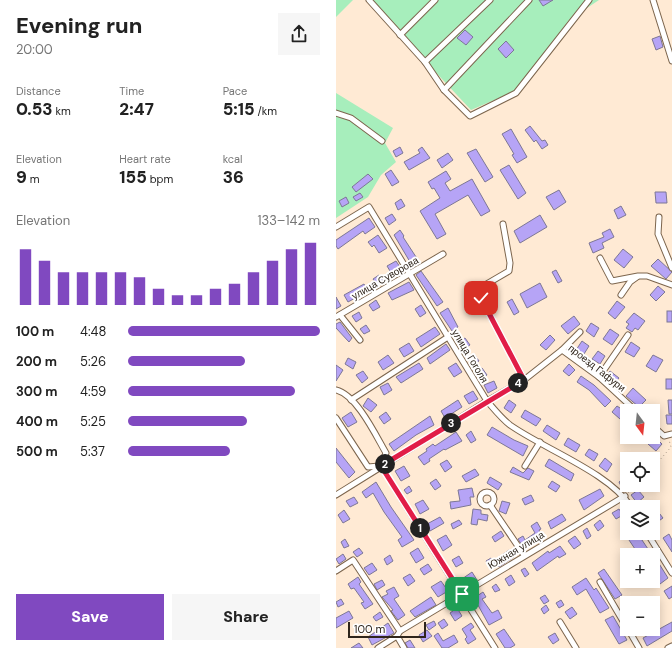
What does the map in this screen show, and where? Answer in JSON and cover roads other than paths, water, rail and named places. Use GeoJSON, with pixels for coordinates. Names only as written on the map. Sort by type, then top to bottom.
{"type":"FeatureCollection","features":[{"type":"Feature","properties":{"kind":"street"},"geometry":{"type":"LineString","coordinates":[[369,0],[425,62],[444,90],[470,116],[516,93],[589,0]]}},
{"type":"Feature","properties":{"kind":"street"},"geometry":{"type":"LineString","coordinates":[[400,35],[435,0]]}},
{"type":"Feature","properties":{"kind":"street"},"geometry":{"type":"LineString","coordinates":[[425,62],[490,0]]}},
{"type":"Feature","properties":{"kind":"street"},"geometry":{"type":"LineString","coordinates":[[444,90],[529,0]]}},
{"type":"Feature","properties":{"kind":"street"},"geometry":{"type":"LineString","coordinates":[[653,0],[672,60]]}},
{"type":"Feature","properties":{"kind":"street"},"geometry":{"type":"LineString","coordinates":[[336,113],[351,118],[382,142]]}},
{"type":"Feature","properties":{"kind":"street","name":"улица Гоголя"},"geometry":{"type":"LineString","coordinates":[[336,227],[369,207],[487,401],[509,424],[608,483],[625,496],[627,500]]}},
{"type":"Feature","properties":{"kind":"street"},"geometry":{"type":"LineString","coordinates":[[659,217],[658,234],[672,268]]}},
{"type":"Feature","properties":{"kind":"street"},"geometry":{"type":"LineString","coordinates":[[503,224],[510,263],[509,271],[485,285],[480,291],[481,298],[524,380]]}},
{"type":"Feature","properties":{"kind":"street","name":"улица Суворова"},"geometry":{"type":"LineString","coordinates":[[338,316],[443,254]]}},
{"type":"Feature","properties":{"kind":"street"},"geometry":{"type":"LineString","coordinates":[[600,258],[612,281],[638,276],[647,276],[672,286]]}},
{"type":"Feature","properties":{"kind":"street"},"geometry":{"type":"LineString","coordinates":[[621,295],[630,282],[638,276]]}},
{"type":"Feature","properties":{"kind":"street"},"geometry":{"type":"LineString","coordinates":[[338,316],[360,340]]}},
{"type":"Feature","properties":{"kind":"street"},"geometry":{"type":"LineString","coordinates":[[562,350],[580,332]]}},
{"type":"Feature","properties":{"kind":"street"},"geometry":{"type":"LineString","coordinates":[[598,377],[628,335]]}},
{"type":"Feature","properties":{"kind":"street"},"geometry":{"type":"LineString","coordinates":[[351,400],[448,337]]}},
{"type":"Feature","properties":{"kind":"street","name":"проезд Гафури"},"geometry":{"type":"LineString","coordinates":[[336,495],[487,401],[524,380],[562,350],[598,377],[628,404]]}},
{"type":"Feature","properties":{"kind":"street"},"geometry":{"type":"LineString","coordinates":[[336,390],[345,393],[363,414],[386,454],[381,466]]}},
{"type":"Feature","properties":{"kind":"street"},"geometry":{"type":"LineString","coordinates":[[336,418],[368,467],[381,466]]}},
{"type":"Feature","properties":{"kind":"street"},"geometry":{"type":"LineString","coordinates":[[660,432],[664,436],[670,435]]}},
{"type":"Feature","properties":{"kind":"street"},"geometry":{"type":"LineString","coordinates":[[524,466],[540,442]]}},
{"type":"Feature","properties":{"kind":"street"},"geometry":{"type":"LineString","coordinates":[[381,466],[495,648]]}},
{"type":"Feature","properties":{"kind":"street","name":"Южная улица"},"geometry":{"type":"LineString","coordinates":[[378,648],[397,636],[400,631],[524,555],[625,496]]}},
{"type":"Feature","properties":{"kind":"street"},"geometry":{"type":"LineString","coordinates":[[490,505],[524,555]]}},
{"type":"Feature","properties":{"kind":"street"},"geometry":{"type":"LineString","coordinates":[[651,540],[672,573]]}},
{"type":"Feature","properties":{"kind":"street"},"geometry":{"type":"LineString","coordinates":[[336,571],[353,560],[400,631]]}},
{"type":"Feature","properties":{"kind":"street"},"geometry":{"type":"LineString","coordinates":[[600,582],[620,617]]}},
{"type":"Feature","properties":{"kind":"street"},"geometry":{"type":"LineString","coordinates":[[560,622],[576,648]]}},
{"type":"Feature","properties":{"kind":"street"},"geometry":{"type":"LineString","coordinates":[[397,636],[404,648]]}},
{"type":"Feature","properties":{"kind":"street"},"geometry":{"type":"LineString","coordinates":[[631,636],[639,648]]}},
{"type":"Feature","properties":{"kind":"street"},"geometry":{"type":"LineString","coordinates":[[668,648],[672,646]]}}]}
